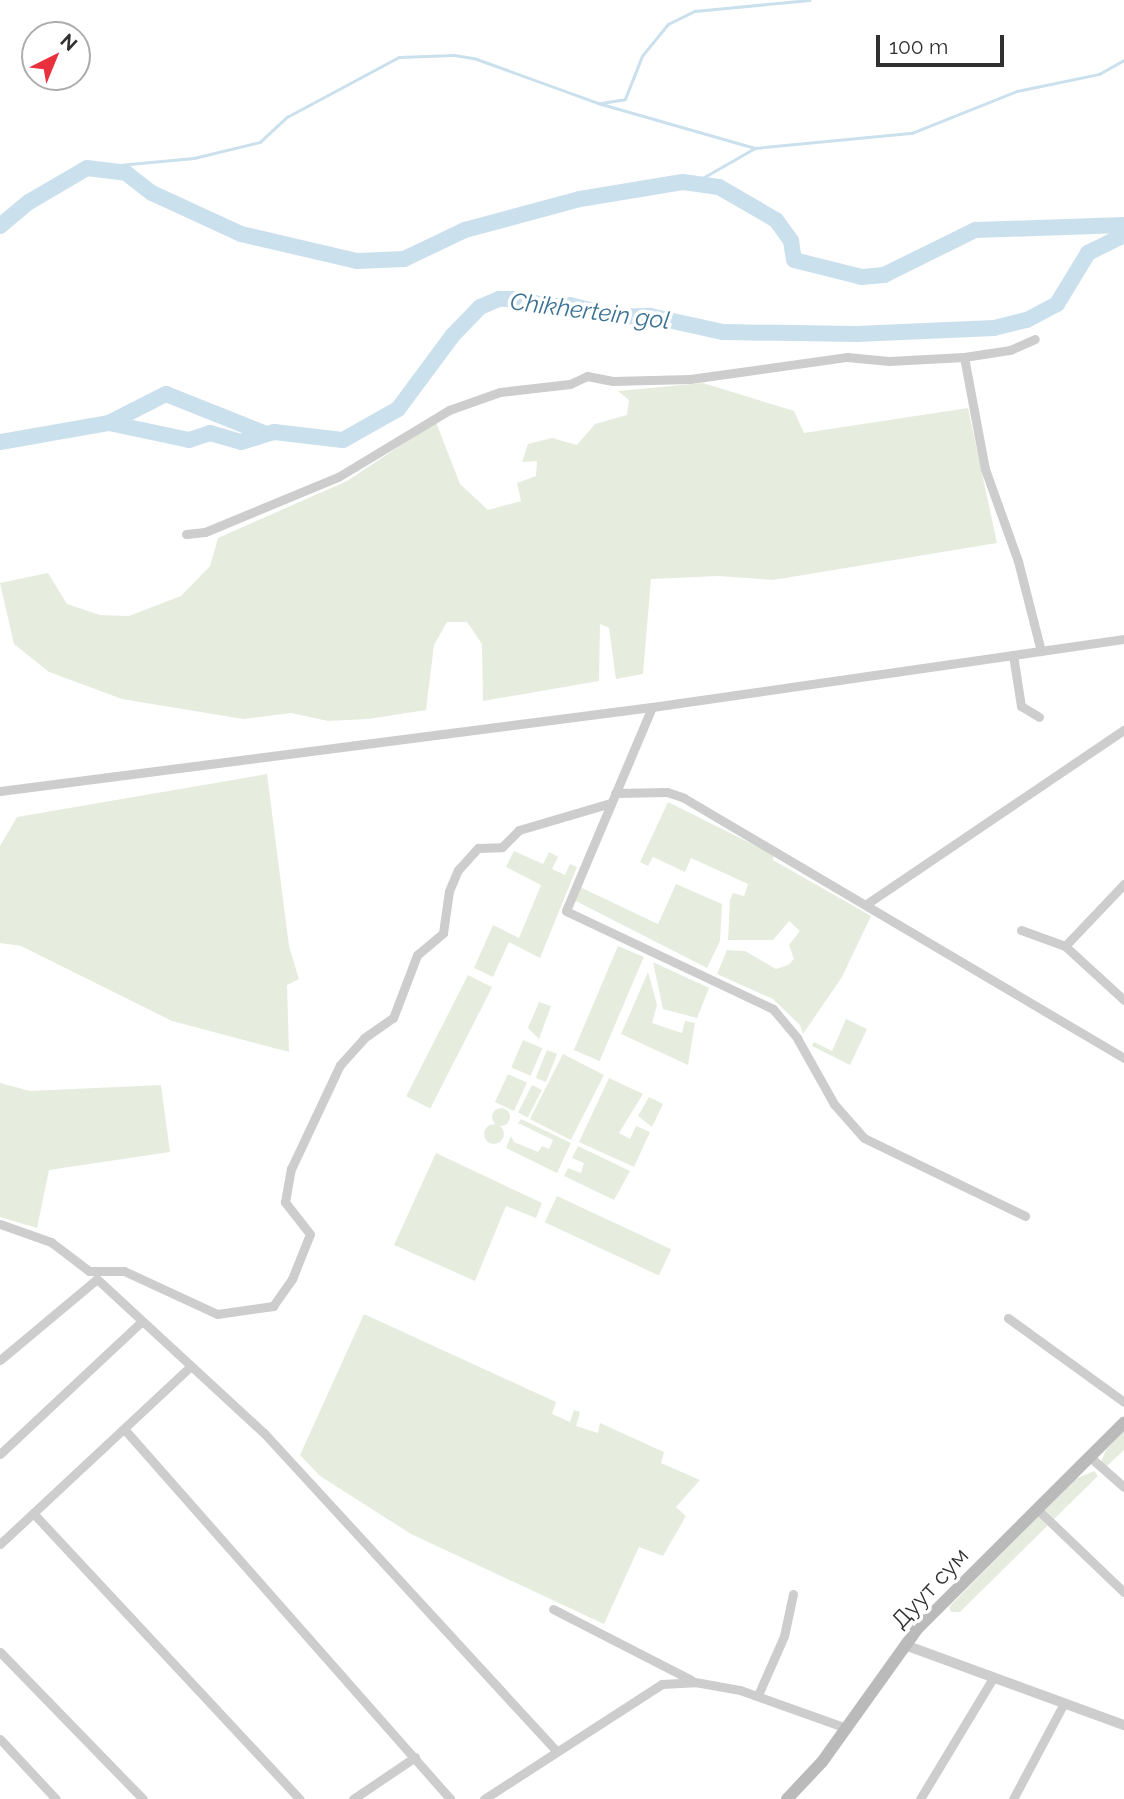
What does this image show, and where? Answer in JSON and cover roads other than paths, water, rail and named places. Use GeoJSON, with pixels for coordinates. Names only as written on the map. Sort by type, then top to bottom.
{"type":"FeatureCollection","features":[{"type":"Feature","properties":{"kind":"main road","name":"Дуут сум"},"geometry":{"type":"LineString","coordinates":[[787,1799],[846,1728],[905,1645],[1124,1423]]}},
{"type":"Feature","properties":{"kind":"street"},"geometry":{"type":"LineString","coordinates":[[186,534],[205,532],[338,477],[449,410],[500,392],[570,384],[587,376],[613,381],[690,379],[847,357],[889,361],[964,356],[1010,350],[1035,339]]}},
{"type":"Feature","properties":{"kind":"street"},"geometry":{"type":"LineString","coordinates":[[964,356],[985,469],[1018,561],[1041,651]]}},
{"type":"Feature","properties":{"kind":"street"},"geometry":{"type":"LineString","coordinates":[[0,791],[652,708],[1124,639]]}},
{"type":"Feature","properties":{"kind":"street"},"geometry":{"type":"LineString","coordinates":[[1013,655],[1021,706],[1039,717]]}},
{"type":"Feature","properties":{"kind":"street"},"geometry":{"type":"LineString","coordinates":[[652,708],[566,911],[773,1009],[797,1038],[834,1104],[864,1138],[1025,1216]]}},
{"type":"Feature","properties":{"kind":"street"},"geometry":{"type":"LineString","coordinates":[[868,903],[1124,730]]}},
{"type":"Feature","properties":{"kind":"street"},"geometry":{"type":"LineString","coordinates":[[89,1271],[124,1271],[217,1314],[261,1310],[279,1301],[310,1234],[285,1202],[291,1169],[340,1065],[358,1044],[393,1018],[417,955],[443,933],[458,870],[478,848],[502,847],[519,830],[613,798],[667,792],[684,798],[868,903],[1124,1058]]}},
{"type":"Feature","properties":{"kind":"street"},"geometry":{"type":"LineString","coordinates":[[1065,946],[1124,884]]}},
{"type":"Feature","properties":{"kind":"street"},"geometry":{"type":"LineString","coordinates":[[1021,930],[1065,946],[1124,1000]]}},
{"type":"Feature","properties":{"kind":"street"},"geometry":{"type":"LineString","coordinates":[[0,1224],[51,1242],[89,1271],[140,1323],[311,1482],[556,1751]]}},
{"type":"Feature","properties":{"kind":"street"},"geometry":{"type":"LineString","coordinates":[[0,1360],[97,1279]]}},
{"type":"Feature","properties":{"kind":"street"},"geometry":{"type":"LineString","coordinates":[[1008,1318],[1124,1402]]}},
{"type":"Feature","properties":{"kind":"street"},"geometry":{"type":"LineString","coordinates":[[0,1454],[140,1323]]}},
{"type":"Feature","properties":{"kind":"street"},"geometry":{"type":"LineString","coordinates":[[0,1544],[189,1368]]}},
{"type":"Feature","properties":{"kind":"street"},"geometry":{"type":"LineString","coordinates":[[125,1430],[450,1799]]}},
{"type":"Feature","properties":{"kind":"street"},"geometry":{"type":"LineString","coordinates":[[1090,1457],[1124,1487]]}},
{"type":"Feature","properties":{"kind":"street"},"geometry":{"type":"LineString","coordinates":[[1037,1509],[1124,1592]]}},
{"type":"Feature","properties":{"kind":"street"},"geometry":{"type":"LineString","coordinates":[[33,1513],[300,1799]]}},
{"type":"Feature","properties":{"kind":"street"},"geometry":{"type":"LineString","coordinates":[[758,1695],[784,1636],[793,1594]]}},
{"type":"Feature","properties":{"kind":"street"},"geometry":{"type":"LineString","coordinates":[[553,1609],[695,1682]]}},
{"type":"Feature","properties":{"kind":"street"},"geometry":{"type":"LineString","coordinates":[[905,1645],[1124,1725]]}},
{"type":"Feature","properties":{"kind":"street"},"geometry":{"type":"LineString","coordinates":[[0,1652],[143,1799]]}},
{"type":"Feature","properties":{"kind":"street"},"geometry":{"type":"LineString","coordinates":[[920,1799],[993,1678]]}},
{"type":"Feature","properties":{"kind":"street"},"geometry":{"type":"LineString","coordinates":[[484,1799],[642,1693],[662,1684],[695,1682],[758,1695],[846,1728]]}},
{"type":"Feature","properties":{"kind":"street"},"geometry":{"type":"LineString","coordinates":[[1013,1799],[1064,1703]]}},
{"type":"Feature","properties":{"kind":"street"},"geometry":{"type":"LineString","coordinates":[[0,1739],[56,1799]]}},
{"type":"Feature","properties":{"kind":"street"},"geometry":{"type":"LineString","coordinates":[[353,1799],[415,1757]]}},
{"type":"Feature","properties":{"kind":"waterway"},"geometry":{"type":"LineString","coordinates":[[601,103],[625,99],[642,56],[668,24],[695,11],[809,0]]}},
{"type":"Feature","properties":{"kind":"waterway"},"geometry":{"type":"LineString","coordinates":[[87,168],[194,158],[260,142],[287,117],[399,57],[454,55],[474,58],[598,103],[755,148]]}},
{"type":"Feature","properties":{"kind":"waterway"},"geometry":{"type":"LineString","coordinates":[[683,182],[699,180],[755,148],[912,133],[1017,91],[1099,74],[1124,60]]}},
{"type":"Feature","properties":{"kind":"waterway"},"geometry":{"type":"LineString","coordinates":[[0,226],[29,202],[87,168],[126,173],[152,193],[241,234],[357,261],[404,259],[465,230],[580,199],[683,182],[719,187],[776,220],[791,241],[794,260],[862,277],[884,275],[975,230],[1124,225]]}},
{"type":"Feature","properties":{"kind":"waterway","name":"Chikhertein gol"},"geometry":{"type":"LineString","coordinates":[[0,442],[109,423],[189,440],[210,433],[241,442],[274,432],[343,440],[398,409],[453,335],[480,307],[499,299],[522,299],[548,307],[570,305],[617,317],[650,316],[723,332],[857,334],[994,328],[1027,320],[1057,304],[1088,253],[1124,235]]}},
{"type":"Feature","properties":{"kind":"waterway"},"geometry":{"type":"LineString","coordinates":[[109,423],[166,394],[264,433]]}}]}
